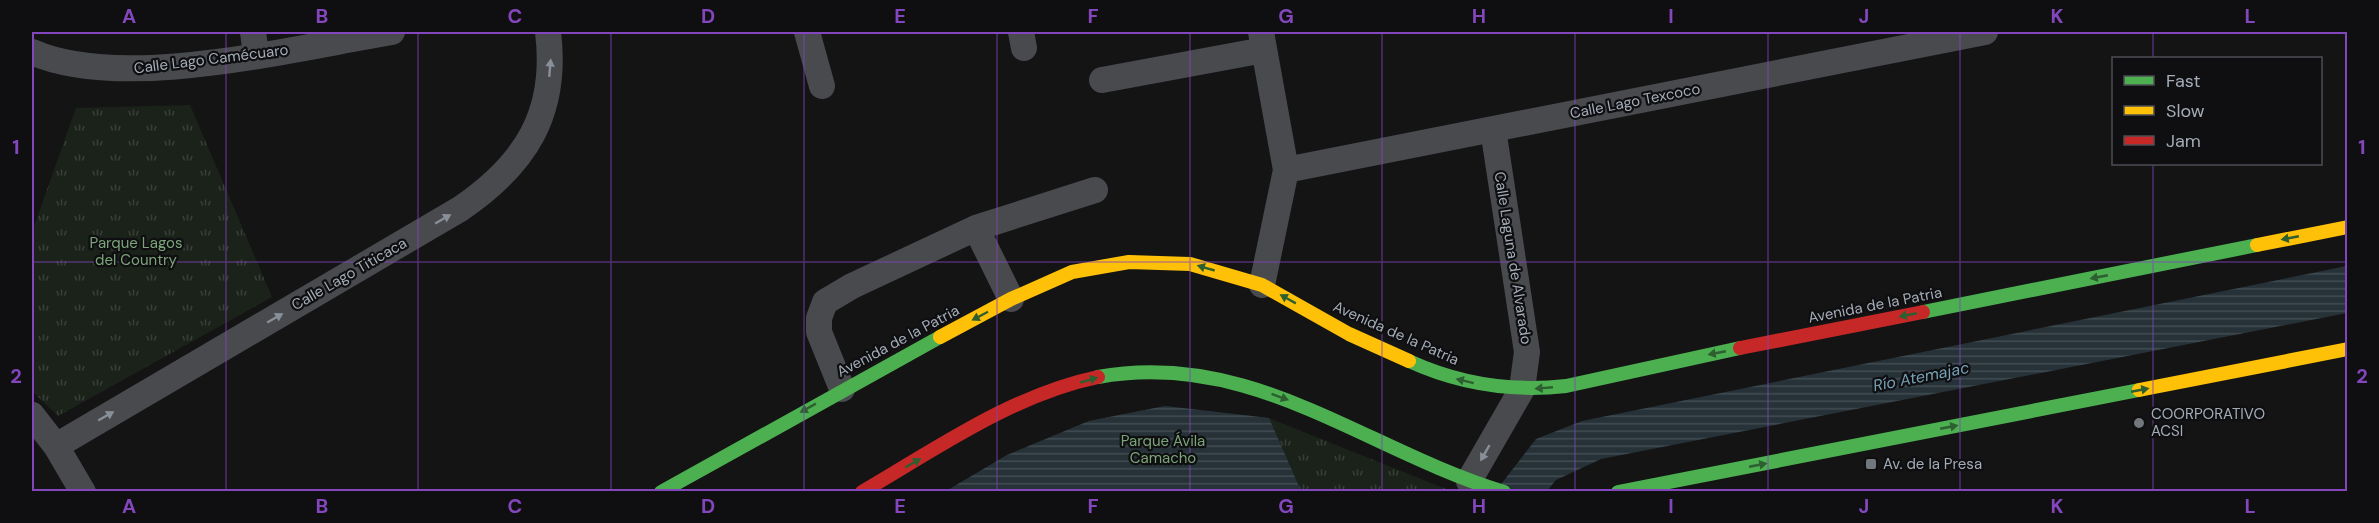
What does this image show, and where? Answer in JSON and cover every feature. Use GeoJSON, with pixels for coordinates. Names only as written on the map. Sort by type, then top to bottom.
{"type":"FeatureCollection","features":[{"type":"Feature","properties":{"kind":"main road","name":"Avenida de la Patria"},"geometry":{"type":"LineString","coordinates":[[661,492],[842,389],[1011,299],[1072,272],[1129,262],[1190,264],[1262,285],[1349,334],[1435,373],[1468,383],[1522,389],[1566,386],[1640,368],[2348,227]]}},
{"type":"Feature","properties":{"kind":"main road"},"geometry":{"type":"LineString","coordinates":[[1618,492],[1725,482],[2348,349]]}},
{"type":"Feature","properties":{"kind":"main road"},"geometry":{"type":"LineString","coordinates":[[862,492],[991,418],[1038,396],[1096,377],[1155,372],[1216,379],[1263,391],[1320,412],[1469,481],[1500,491]]}},
{"type":"Feature","properties":{"kind":"street","name":"Calle Lago Camécuaro"},"geometry":{"type":"LineString","coordinates":[[32,52],[85,65],[129,70],[255,43],[392,32]]}},
{"type":"Feature","properties":{"kind":"street","name":"Calle Lago Titicaca"},"geometry":{"type":"LineString","coordinates":[[56,446],[460,209],[493,187],[522,151],[540,123],[548,88],[551,54],[548,32]]}},
{"type":"Feature","properties":{"kind":"street"},"geometry":{"type":"LineString","coordinates":[[807,32],[822,86]]}},
{"type":"Feature","properties":{"kind":"street","name":"Calle Lago Texcoco"},"geometry":{"type":"LineString","coordinates":[[1286,170],[1985,32]]}},
{"type":"Feature","properties":{"kind":"street"},"geometry":{"type":"LineString","coordinates":[[1102,80],[1262,41],[1286,170],[1262,285]]}},
{"type":"Feature","properties":{"kind":"street","name":"Calle Laguna de Alvarado"},"geometry":{"type":"LineString","coordinates":[[1469,481],[1522,389],[1527,352],[1493,129]]}},
{"type":"Feature","properties":{"kind":"street"},"geometry":{"type":"LineString","coordinates":[[842,389],[819,332],[819,318],[825,302],[852,286],[976,228],[1095,190]]}},
{"type":"Feature","properties":{"kind":"street"},"geometry":{"type":"LineString","coordinates":[[976,228],[1011,299]]}},
{"type":"Feature","properties":{"kind":"street"},"geometry":{"type":"LineString","coordinates":[[32,415],[56,446],[83,492]]}},
{"type":"Feature","properties":{"kind":"green space","name":"Parque Lagos del Country"},"geometry":{"type":"Polygon","coordinates":[[[190,105],[272,297],[58,416],[32,391],[32,232],[76,108],[190,105]]]}},
{"type":"Feature","properties":{"kind":"green space","name":"Parque Ávila Camacho"},"geometry":{"type":"Polygon","coordinates":[[[1165,406],[1269,418],[1451,491],[946,492],[1007,455],[1089,421],[1165,406]]]}},
{"type":"Feature","properties":{"kind":"water","name":"Río Atemajac"},"geometry":{"type":"Polygon","coordinates":[[[2347,266],[2347,313],[1601,459],[1556,480],[1547,491],[1495,492],[1536,439],[1582,421],[2347,266]]]}},
{"type":"Feature","properties":{"kind":"water","name":"Parque Ávila Camacho"},"geometry":{"type":"Polygon","coordinates":[[[1165,406],[1269,418],[1301,491],[946,491],[1007,455],[1089,421],[1165,406]]]}},
{"type":"Feature","properties":{"kind":"traffic: fast"},"geometry":{"type":"LineString","coordinates":[[1923,312],[2257,245]]}},
{"type":"Feature","properties":{"kind":"traffic: fast"},"geometry":{"type":"LineString","coordinates":[[661,492],[940,337]]}},
{"type":"Feature","properties":{"kind":"traffic: fast"},"geometry":{"type":"LineString","coordinates":[[1409,361],[1466,381],[1505,387],[1546,388],[1566,386],[1740,348]]}},
{"type":"Feature","properties":{"kind":"traffic: fast"},"geometry":{"type":"LineString","coordinates":[[1098,377],[1154,372],[1207,377],[1257,390],[1307,408],[1453,474],[1504,492]]}},
{"type":"Feature","properties":{"kind":"traffic: fast"},"geometry":{"type":"LineString","coordinates":[[1618,492],[2139,390]]}},
{"type":"Feature","properties":{"kind":"traffic: slow"},"geometry":{"type":"LineString","coordinates":[[2257,245],[2348,227]]}},
{"type":"Feature","properties":{"kind":"traffic: slow"},"geometry":{"type":"LineString","coordinates":[[940,337],[1011,299],[1072,272],[1129,262],[1190,264],[1262,285],[1349,334],[1409,361]]}},
{"type":"Feature","properties":{"kind":"traffic: slow"},"geometry":{"type":"LineString","coordinates":[[2139,390],[2348,349]]}},
{"type":"Feature","properties":{"kind":"traffic: jam"},"geometry":{"type":"LineString","coordinates":[[1740,348],[1923,312]]}},
{"type":"Feature","properties":{"kind":"traffic: jam"},"geometry":{"type":"LineString","coordinates":[[862,492],[947,441],[1005,410],[1066,385],[1098,377]]}},
{"type":"Feature","properties":{"kind":"place","name":"COORPORATIVO ACSI"},"geometry":{"type":"Point","coordinates":[2139,423]}},
{"type":"Feature","properties":{"kind":"place","name":"Av. de la Presa"},"geometry":{"type":"Point","coordinates":[1871,464]}}]}
